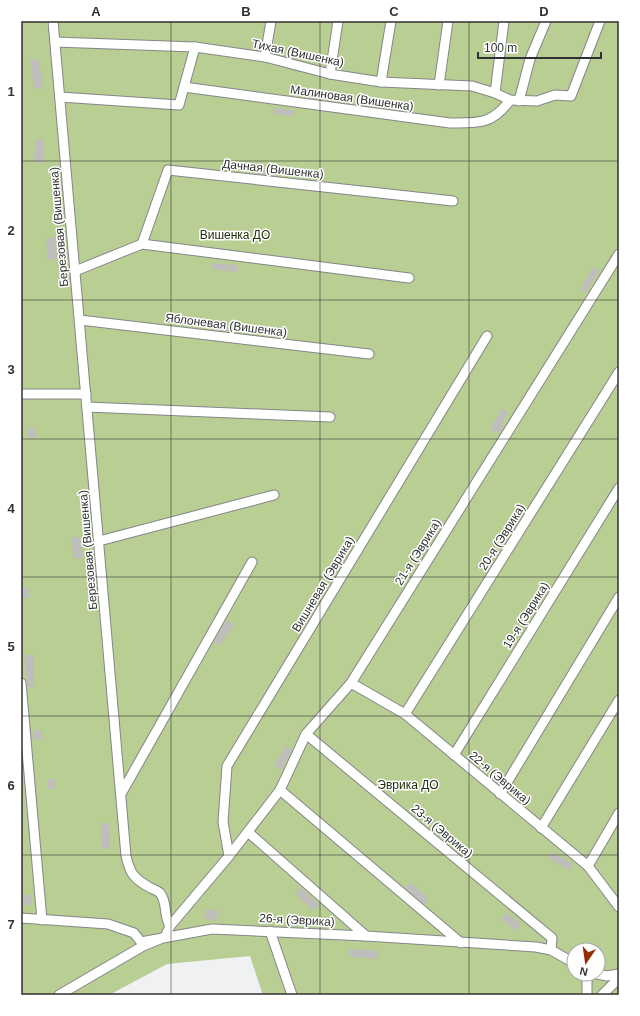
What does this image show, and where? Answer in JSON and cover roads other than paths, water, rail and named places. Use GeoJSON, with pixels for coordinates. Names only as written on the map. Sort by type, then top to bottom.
{"type":"FeatureCollection","features":[{"type":"Feature","properties":{"kind":"lane","name":"Березовая (Вишенка)"},"geometry":{"type":"LineString","coordinates":[[54,21],[121,794],[129,870],[136,879],[159,892],[164,900],[166,920],[170,926]]}},
{"type":"Feature","properties":{"kind":"lane"},"geometry":{"type":"LineString","coordinates":[[265,57],[271,21]]}},
{"type":"Feature","properties":{"kind":"lane"},"geometry":{"type":"LineString","coordinates":[[330,74],[338,21]]}},
{"type":"Feature","properties":{"kind":"lane"},"geometry":{"type":"LineString","coordinates":[[381,82],[391,21]]}},
{"type":"Feature","properties":{"kind":"lane"},"geometry":{"type":"LineString","coordinates":[[439,85],[448,21]]}},
{"type":"Feature","properties":{"kind":"lane"},"geometry":{"type":"LineString","coordinates":[[495,93],[504,21]]}},
{"type":"Feature","properties":{"kind":"lane"},"geometry":{"type":"LineString","coordinates":[[519,101],[530,59],[546,21]]}},
{"type":"Feature","properties":{"kind":"lane","name":"Тихая (Вишенка)"},"geometry":{"type":"LineString","coordinates":[[55,42],[195,47],[265,57],[330,74],[381,82],[472,86],[495,93],[510,100],[537,101],[555,95],[571,96],[600,21]]}},
{"type":"Feature","properties":{"kind":"lane"},"geometry":{"type":"LineString","coordinates":[[60,97],[179,105],[195,47]]}},
{"type":"Feature","properties":{"kind":"lane","name":"Малиновая (Вишенка)"},"geometry":{"type":"LineString","coordinates":[[184,87],[450,123],[480,123],[498,114],[510,100]]}},
{"type":"Feature","properties":{"kind":"lane","name":"Дачная (Вишенка)"},"geometry":{"type":"LineString","coordinates":[[142,244],[168,170],[453,201]]}},
{"type":"Feature","properties":{"kind":"lane"},"geometry":{"type":"LineString","coordinates":[[75,271],[142,244],[409,278]]}},
{"type":"Feature","properties":{"kind":"lane","name":"21-я (Эврика)"},"geometry":{"type":"LineString","coordinates":[[170,926],[229,856],[280,790],[306,734],[351,683],[619,254]]}},
{"type":"Feature","properties":{"kind":"lane","name":"Яблоневая (Вишенка)"},"geometry":{"type":"LineString","coordinates":[[80,320],[369,354]]}},
{"type":"Feature","properties":{"kind":"lane","name":"Вишневая (Эврика)"},"geometry":{"type":"LineString","coordinates":[[229,856],[223,822],[227,766],[487,336]]}},
{"type":"Feature","properties":{"kind":"lane","name":"20-я (Эврика)"},"geometry":{"type":"LineString","coordinates":[[405,714],[619,372]]}},
{"type":"Feature","properties":{"kind":"lane"},"geometry":{"type":"LineString","coordinates":[[21,394],[86,394]]}},
{"type":"Feature","properties":{"kind":"lane"},"geometry":{"type":"LineString","coordinates":[[87,407],[330,417]]}},
{"type":"Feature","properties":{"kind":"lane","name":"19-я (Эврика)"},"geometry":{"type":"LineString","coordinates":[[454,755],[619,488]]}},
{"type":"Feature","properties":{"kind":"lane"},"geometry":{"type":"LineString","coordinates":[[99,541],[274,495]]}},
{"type":"Feature","properties":{"kind":"lane"},"geometry":{"type":"LineString","coordinates":[[121,794],[252,562]]}},
{"type":"Feature","properties":{"kind":"lane"},"geometry":{"type":"LineString","coordinates":[[500,794],[619,598]]}},
{"type":"Feature","properties":{"kind":"lane"},"geometry":{"type":"LineString","coordinates":[[21,683],[42,920]]}},
{"type":"Feature","properties":{"kind":"lane","name":"22-я (Эврика)"},"geometry":{"type":"LineString","coordinates":[[351,683],[405,714],[588,866],[619,907]]}},
{"type":"Feature","properties":{"kind":"lane"},"geometry":{"type":"LineString","coordinates":[[541,828],[619,700]]}},
{"type":"Feature","properties":{"kind":"lane","name":"23-я (Эврика)"},"geometry":{"type":"LineString","coordinates":[[306,734],[552,938],[551,950]]}},
{"type":"Feature","properties":{"kind":"lane"},"geometry":{"type":"LineString","coordinates":[[280,790],[462,943]]}},
{"type":"Feature","properties":{"kind":"lane"},"geometry":{"type":"LineString","coordinates":[[588,866],[619,813]]}},
{"type":"Feature","properties":{"kind":"lane"},"geometry":{"type":"LineString","coordinates":[[248,832],[366,936]]}},
{"type":"Feature","properties":{"kind":"lane","name":"26-я (Эврика)"},"geometry":{"type":"LineString","coordinates":[[21,918],[108,924],[134,932],[141,942],[212,929],[270,931],[536,947],[551,950],[566,958]]}},
{"type":"Feature","properties":{"kind":"lane"},"geometry":{"type":"LineString","coordinates":[[59,995],[143,946],[165,937],[170,926]]}},
{"type":"Feature","properties":{"kind":"lane"},"geometry":{"type":"LineString","coordinates":[[270,931],[292,995]]}},
{"type":"Feature","properties":{"kind":"lane"},"geometry":{"type":"LineString","coordinates":[[606,976],[619,974]]}},
{"type":"Feature","properties":{"kind":"lane"},"geometry":{"type":"LineString","coordinates":[[602,995],[619,978]]}},
{"type":"Feature","properties":{"kind":"lane"},"geometry":{"type":"LineString","coordinates":[[586,982],[587,995]]}},
{"type":"Feature","properties":{"kind":"park label","name":"Вишенка ДО"},"geometry":{"type":"Point","coordinates":[235,235]}},
{"type":"Feature","properties":{"kind":"park label","name":"Эврика ДО"},"geometry":{"type":"Point","coordinates":[408,785]}}]}
